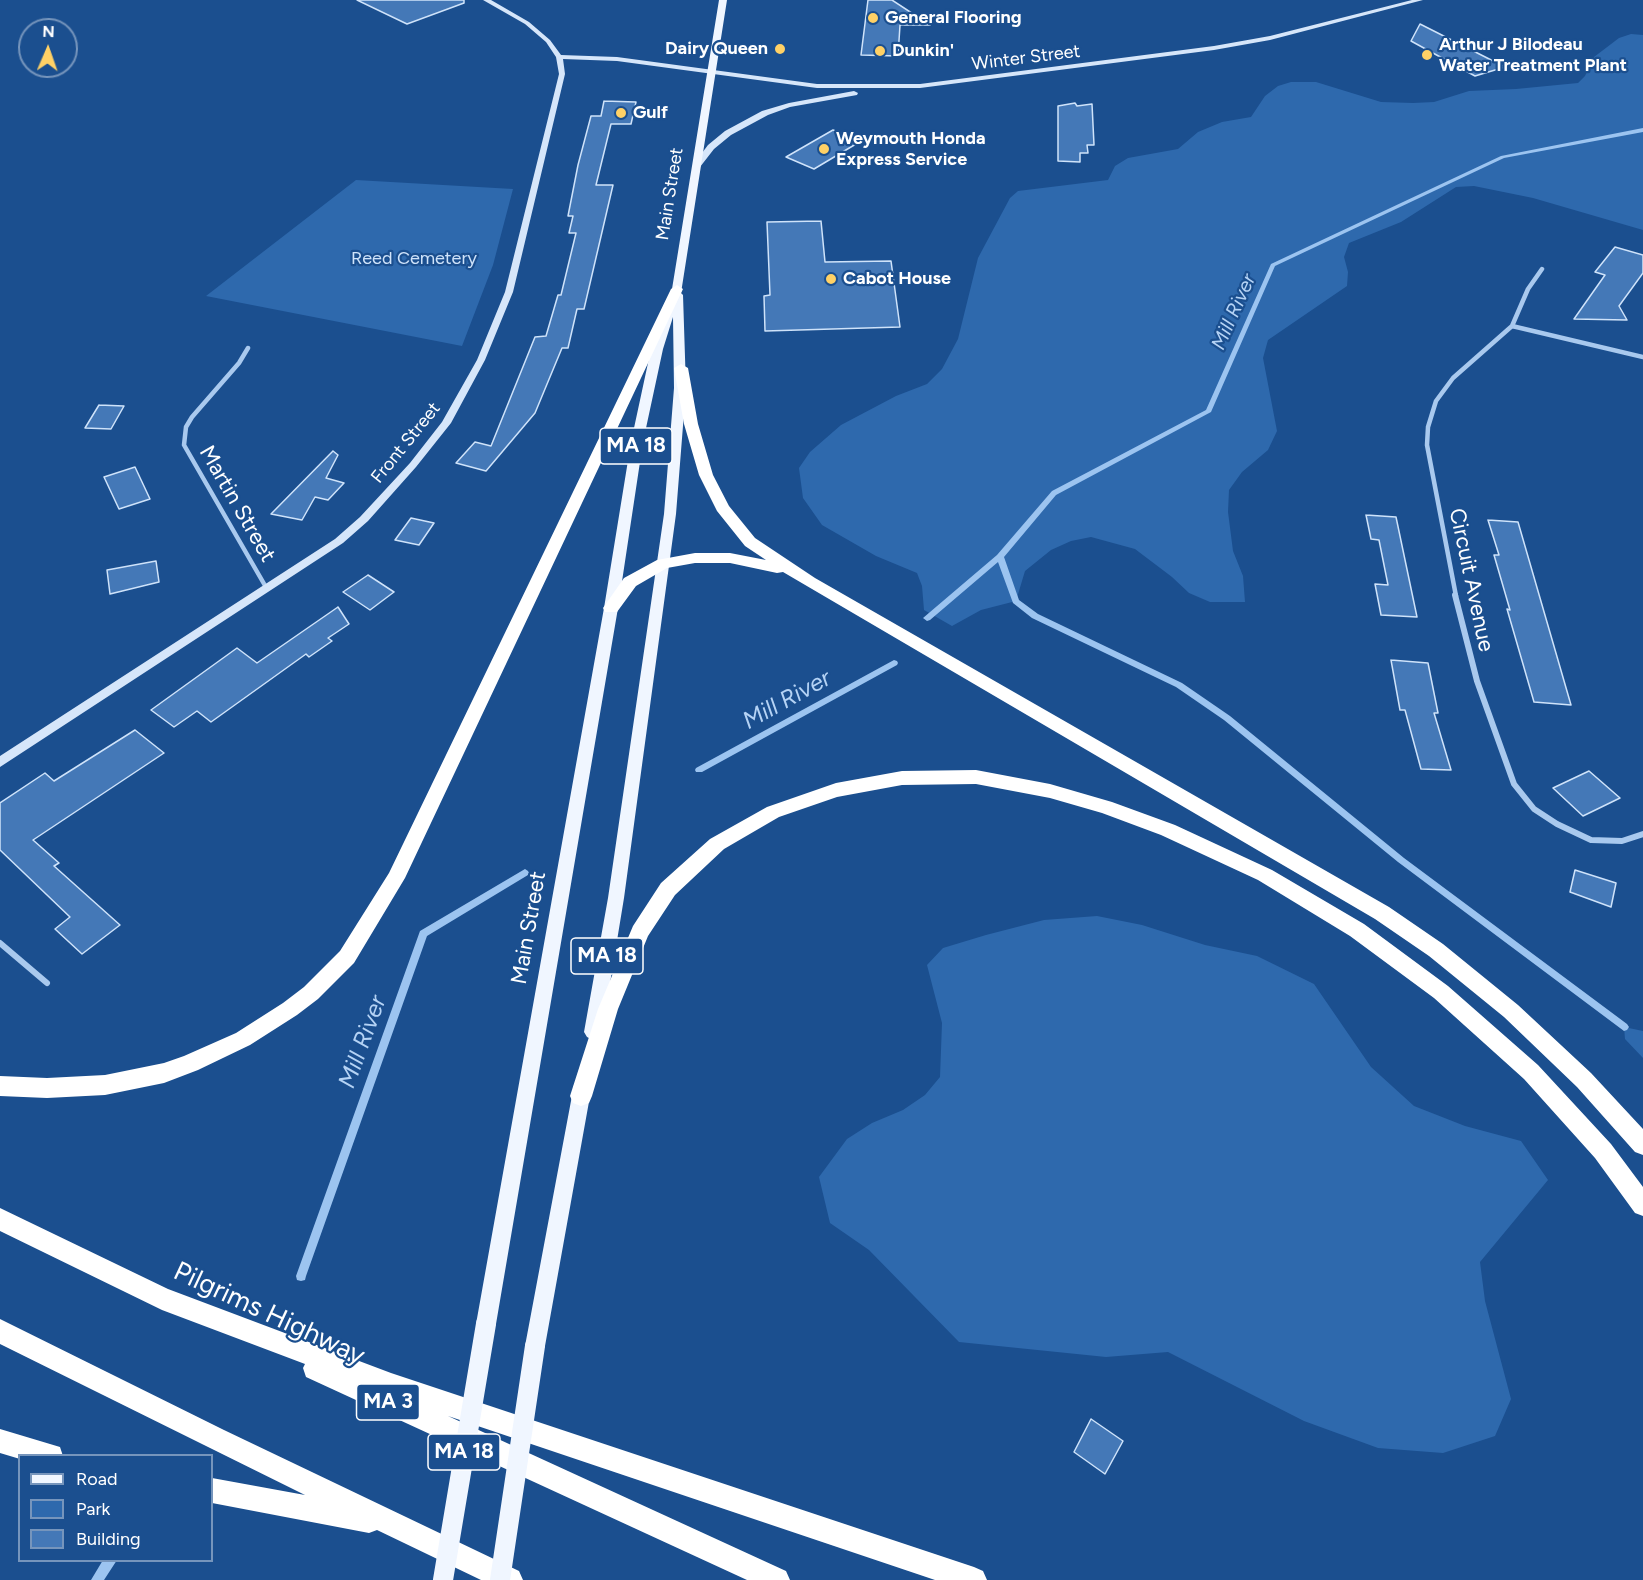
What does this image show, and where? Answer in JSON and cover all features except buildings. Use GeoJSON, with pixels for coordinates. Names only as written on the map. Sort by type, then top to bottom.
{"type":"FeatureCollection","features":[{"type":"Feature","properties":{"kind":"highway"},"geometry":{"type":"LineString","coordinates":[[0,1086],[47,1088],[105,1085],[155,1076],[191,1063],[243,1039],[282,1014],[311,993],[347,957],[396,878],[677,289]]}},
{"type":"Feature","properties":{"kind":"highway"},"geometry":{"type":"LineString","coordinates":[[681,368],[688,414],[701,460],[722,508],[750,542],[809,582],[1382,913],[1436,950],[1511,1011],[1584,1080],[1643,1145]]}},
{"type":"Feature","properties":{"kind":"highway"},"geometry":{"type":"LineString","coordinates":[[611,608],[616,597],[630,582],[663,564],[695,558],[745,560],[777,568],[809,582]]}},
{"type":"Feature","properties":{"kind":"highway"},"geometry":{"type":"LineString","coordinates":[[581,1096],[612,998],[640,932],[668,889],[708,851],[735,832],[773,812],[836,789],[902,778],[976,777],[1050,791],[1106,807],[1168,830],[1265,875],[1357,930],[1441,992],[1531,1072],[1603,1150],[1643,1205]]}},
{"type":"Feature","properties":{"kind":"highway","name":"Pilgrims Highway"},"geometry":{"type":"LineString","coordinates":[[0,1219],[159,1297],[777,1580]]}},
{"type":"Feature","properties":{"kind":"highway"},"geometry":{"type":"LineString","coordinates":[[159,1297],[391,1385],[974,1580]]}},
{"type":"Feature","properties":{"kind":"highway"},"geometry":{"type":"LineString","coordinates":[[0,1331],[196,1430],[510,1580]]}},
{"type":"Feature","properties":{"kind":"highway"},"geometry":{"type":"LineString","coordinates":[[0,1441],[47,1454]]}},
{"type":"Feature","properties":{"kind":"highway"},"geometry":{"type":"LineString","coordinates":[[213,1491],[392,1524]]}},
{"type":"Feature","properties":{"kind":"main road","name":"Main Street"},"geometry":{"type":"LineString","coordinates":[[443,1580],[644,405],[657,349],[677,289],[723,0]]}},
{"type":"Feature","properties":{"kind":"main road","name":"Main Street"},"geometry":{"type":"LineString","coordinates":[[500,1580],[535,1346],[611,931],[663,564],[678,436],[681,368],[677,289]]}},
{"type":"Feature","properties":{"kind":"street"},"geometry":{"type":"LineString","coordinates":[[486,0],[527,23],[548,40],[559,57]]}},
{"type":"Feature","properties":{"kind":"street","name":"Winter Street"},"geometry":{"type":"LineString","coordinates":[[559,57],[617,59],[817,86],[888,88],[955,83],[1214,48],[1287,34],[1420,0]]}},
{"type":"Feature","properties":{"kind":"street","name":"Front Street"},"geometry":{"type":"LineString","coordinates":[[0,762],[309,562],[364,519],[413,465],[446,423],[463,396],[497,324],[512,281],[560,86],[559,57]]}},
{"type":"Feature","properties":{"kind":"street"},"geometry":{"type":"LineString","coordinates":[[697,165],[711,147],[728,133],[765,113],[826,98],[888,88]]}},
{"type":"Feature","properties":{"kind":"street","name":"Circuit Avenue"},"geometry":{"type":"LineString","coordinates":[[1542,269],[1528,289],[1512,326],[1453,378],[1436,401],[1428,426],[1427,446],[1457,603],[1477,681],[1514,784],[1534,809],[1557,824],[1591,840],[1622,841],[1643,834]]}},
{"type":"Feature","properties":{"kind":"street"},"geometry":{"type":"LineString","coordinates":[[1512,326],[1643,357]]}},
{"type":"Feature","properties":{"kind":"street","name":"Martin Street"},"geometry":{"type":"LineString","coordinates":[[248,348],[239,363],[192,417],[186,427],[184,445],[267,589]]}},
{"type":"Feature","properties":{"kind":"street"},"geometry":{"type":"LineString","coordinates":[[0,943],[47,983]]}},
{"type":"Feature","properties":{"kind":"green space"},"geometry":{"type":"Polygon","coordinates":[[[1631,34],[1643,35],[1643,230],[1533,198],[1474,186],[1456,187],[1401,222],[1349,243],[1344,257],[1348,272],[1347,286],[1268,340],[1263,358],[1277,431],[1268,450],[1242,472],[1229,490],[1228,512],[1233,551],[1243,576],[1245,602],[1210,602],[1189,593],[1135,549],[1091,537],[1071,541],[1051,550],[1025,571],[1016,601],[981,610],[952,626],[924,610],[922,586],[917,573],[876,556],[822,525],[803,498],[799,468],[810,452],[841,425],[896,396],[927,384],[942,369],[958,339],[978,258],[1010,198],[1018,191],[1108,180],[1115,166],[1128,158],[1178,149],[1198,132],[1222,122],[1251,117],[1265,96],[1278,86],[1291,82],[1316,82],[1381,102],[1413,103],[1434,102],[1469,91],[1578,83],[1585,76],[1594,57],[1619,38],[1631,34]]]}},
{"type":"Feature","properties":{"kind":"green space","name":"Reed Cemetery"},"geometry":{"type":"Polygon","coordinates":[[[356,180],[513,189],[493,265],[462,346],[206,296],[356,180]]]}},
{"type":"Feature","properties":{"kind":"green space"},"geometry":{"type":"Polygon","coordinates":[[[1097,916],[1142,925],[1205,945],[1257,956],[1314,984],[1371,1067],[1414,1106],[1465,1126],[1521,1141],[1548,1180],[1480,1262],[1485,1301],[1511,1399],[1495,1436],[1443,1453],[1378,1448],[1304,1421],[1168,1352],[1106,1357],[959,1342],[869,1250],[830,1223],[819,1177],[847,1139],[872,1123],[903,1110],[925,1095],[940,1077],[942,1023],[927,965],[943,948],[986,935],[1044,920],[1097,916]]]}},
{"type":"Feature","properties":{"kind":"green space"},"geometry":{"type":"Polygon","coordinates":[[[1624,1027],[1643,1031],[1643,1058],[1625,1039],[1624,1027]]]}},
{"type":"Feature","properties":{"kind":"waterway","name":"Mill River"},"geometry":{"type":"LineString","coordinates":[[1000,557],[1054,493],[1209,411],[1273,265],[1503,157],[1643,130]]}},
{"type":"Feature","properties":{"kind":"waterway","name":"Mill River"},"geometry":{"type":"LineString","coordinates":[[927,618],[1000,557]]}},
{"type":"Feature","properties":{"kind":"waterway"},"geometry":{"type":"LineString","coordinates":[[1000,557],[1016,601],[1035,616],[1179,685],[1227,718],[1401,860],[1624,1027]]}},
{"type":"Feature","properties":{"kind":"waterway","name":"Mill River"},"geometry":{"type":"LineString","coordinates":[[699,770],[894,663]]}},
{"type":"Feature","properties":{"kind":"waterway","name":"Mill River"},"geometry":{"type":"LineString","coordinates":[[301,1276],[423,934],[525,873]]}},
{"type":"Feature","properties":{"kind":"waterway","name":"Mill River"},"geometry":{"type":"LineString","coordinates":[[97,1580],[110,1562]]}},
{"type":"Feature","properties":{"kind":"place","name":"General Flooring"},"geometry":{"type":"Point","coordinates":[873,18]}},
{"type":"Feature","properties":{"kind":"place","name":"Dairy Queen"},"geometry":{"type":"Point","coordinates":[780,49]}},
{"type":"Feature","properties":{"kind":"place","name":"Dunkin'"},"geometry":{"type":"Point","coordinates":[880,51]}},
{"type":"Feature","properties":{"kind":"place","name":"Arthur J Bilodeau Water Treatment Plant"},"geometry":{"type":"Point","coordinates":[1427,55]}},
{"type":"Feature","properties":{"kind":"place","name":"Gulf"},"geometry":{"type":"Point","coordinates":[621,113]}},
{"type":"Feature","properties":{"kind":"place","name":"Weymouth Honda Express Service"},"geometry":{"type":"Point","coordinates":[824,149]}},
{"type":"Feature","properties":{"kind":"place","name":"Cabot House"},"geometry":{"type":"Point","coordinates":[831,279]}}]}
